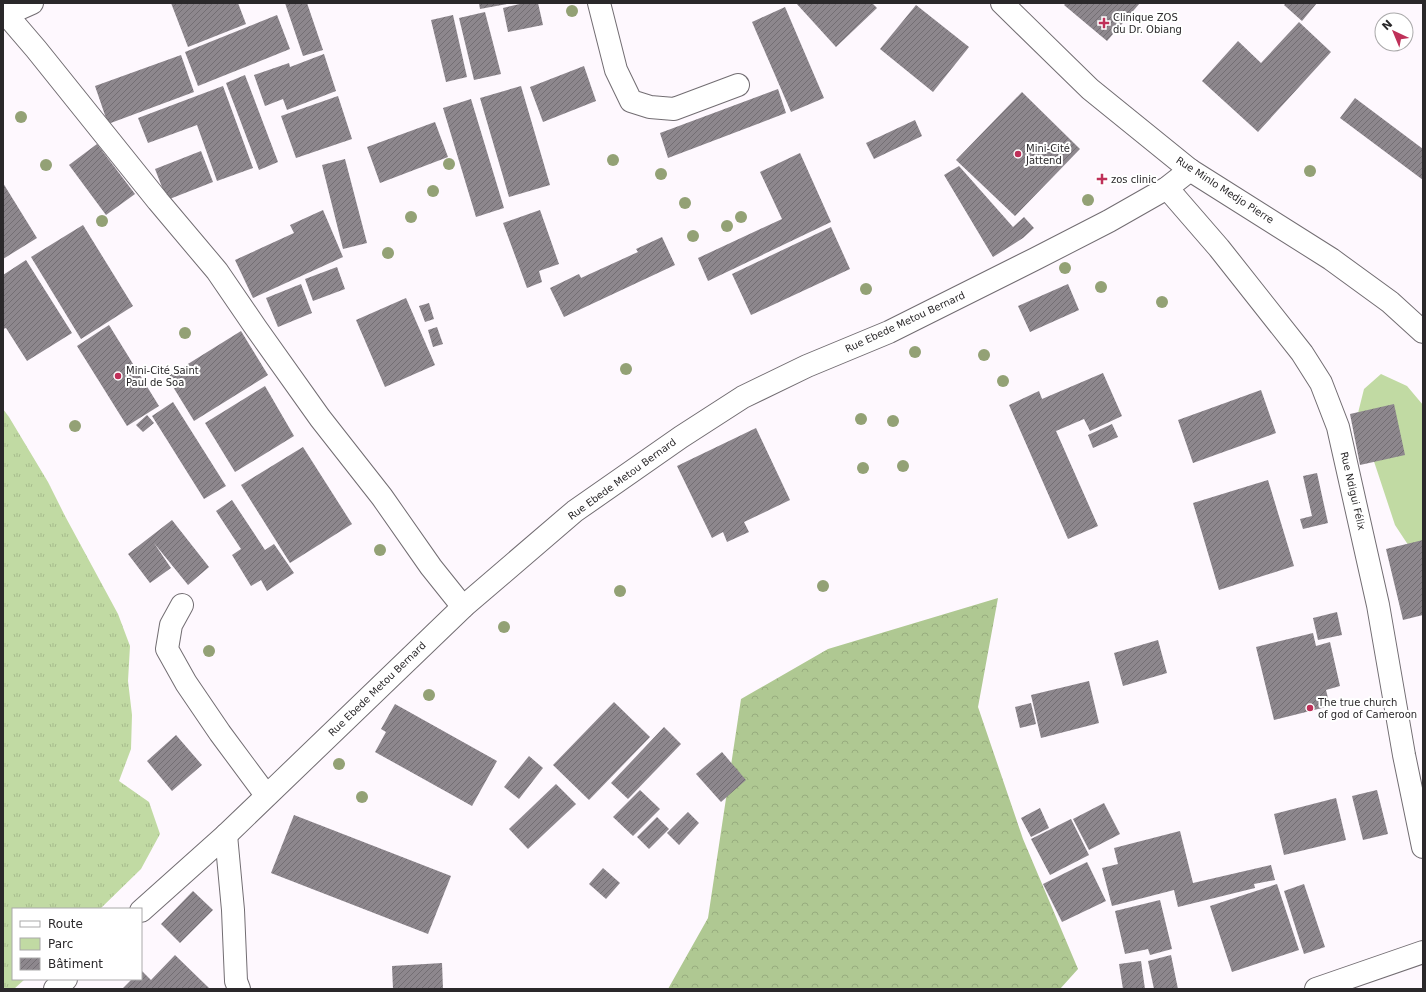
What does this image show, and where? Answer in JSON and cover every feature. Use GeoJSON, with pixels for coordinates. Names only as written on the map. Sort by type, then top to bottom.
{"type":"FeatureCollection","features":[{"type":"Feature","properties":{"kind":"street"},"geometry":{"type":"LineString","coordinates":[[32,3],[5,15],[36,49],[175,222],[217,271],[320,418],[382,497],[431,567],[463,607]]}},
{"type":"Feature","properties":{"kind":"street"},"geometry":{"type":"LineString","coordinates":[[599,3],[616,70],[631,101],[650,107],[674,109],[738,85]]}},
{"type":"Feature","properties":{"kind":"street","name":"Rue Minlo Medjo Pierre"},"geometry":{"type":"LineString","coordinates":[[1002,3],[1090,89],[1190,170],[1331,259],[1390,302],[1423,332]]}},
{"type":"Feature","properties":{"kind":"street","name":"Rue Ebede Metou Bernard"},"geometry":{"type":"LineString","coordinates":[[142,911],[226,835],[463,607],[575,511],[681,437],[743,397],[807,366],[889,332],[1109,221],[1167,188],[1190,170]]}},
{"type":"Feature","properties":{"kind":"street","name":"Rue Ndigui Félix"},"geometry":{"type":"LineString","coordinates":[[1167,188],[1219,248],[1302,353],[1321,383],[1338,427],[1378,605],[1404,755],[1423,847]]}},
{"type":"Feature","properties":{"kind":"street"},"geometry":{"type":"LineString","coordinates":[[182,605],[171,625],[167,649],[186,683],[220,733],[266,795]]}},
{"type":"Feature","properties":{"kind":"street"},"geometry":{"type":"LineString","coordinates":[[226,835],[234,910],[236,981],[239,989]]}},
{"type":"Feature","properties":{"kind":"street"},"geometry":{"type":"LineString","coordinates":[[1316,989],[1423,952]]}},
{"type":"Feature","properties":{"kind":"street"},"geometry":{"type":"LineString","coordinates":[[55,989],[65,980]]}},
{"type":"Feature","properties":{"kind":"green space"},"geometry":{"type":"Polygon","coordinates":[[[1381,374],[1407,386],[1423,405],[1423,570],[1422,566],[1395,525],[1358,413],[1364,389],[1381,374]]]}},
{"type":"Feature","properties":{"kind":"green space"},"geometry":{"type":"Polygon","coordinates":[[[3,409],[48,482],[118,614],[130,646],[128,681],[132,715],[131,749],[119,781],[149,802],[160,834],[141,869],[101,908],[12,908],[12,980],[24,980],[14,989],[3,989],[3,409]]]}},
{"type":"Feature","properties":{"kind":"green space"},"geometry":{"type":"Polygon","coordinates":[[[998,598],[978,707],[1023,839],[1078,969],[1060,989],[668,989],[708,918],[741,699],[828,649],[998,598]]]}},
{"type":"Feature","properties":{"kind":"building"},"geometry":{"type":"Polygon","coordinates":[[[171,3],[238,3],[246,24],[188,47],[171,3]]]}},
{"type":"Feature","properties":{"kind":"building"},"geometry":{"type":"Polygon","coordinates":[[[285,3],[307,3],[323,50],[303,56],[285,3]]]}},
{"type":"Feature","properties":{"kind":"building"},"geometry":{"type":"Polygon","coordinates":[[[479,3],[506,3],[507,4],[480,9],[479,3]]]}},
{"type":"Feature","properties":{"kind":"building"},"geometry":{"type":"Polygon","coordinates":[[[524,3],[538,3],[543,25],[508,32],[503,8],[524,3]]]}},
{"type":"Feature","properties":{"kind":"building"},"geometry":{"type":"Polygon","coordinates":[[[796,3],[872,3],[877,8],[836,47],[796,3]]]}},
{"type":"Feature","properties":{"kind":"building","name":"Clinique ZOS du Dr. Obiang"},"geometry":{"type":"Polygon","coordinates":[[[1066,3],[1140,3],[1107,41],[1064,5],[1066,3]]]}},
{"type":"Feature","properties":{"kind":"building"},"geometry":{"type":"Polygon","coordinates":[[[1286,3],[1317,3],[1302,21],[1284,5],[1286,3]]]}},
{"type":"Feature","properties":{"kind":"building"},"geometry":{"type":"Polygon","coordinates":[[[916,5],[969,47],[933,92],[880,49],[916,5]]]}},
{"type":"Feature","properties":{"kind":"building"},"geometry":{"type":"Polygon","coordinates":[[[785,7],[824,98],[791,112],[752,22],[785,7]]]}},
{"type":"Feature","properties":{"kind":"building"},"geometry":{"type":"Polygon","coordinates":[[[485,12],[501,74],[474,80],[459,18],[485,12]]]}},
{"type":"Feature","properties":{"kind":"building"},"geometry":{"type":"Polygon","coordinates":[[[277,15],[290,49],[198,86],[185,52],[277,15]]]}},
{"type":"Feature","properties":{"kind":"building"},"geometry":{"type":"Polygon","coordinates":[[[453,15],[467,77],[446,82],[431,20],[453,15]]]}},
{"type":"Feature","properties":{"kind":"building"},"geometry":{"type":"Polygon","coordinates":[[[1299,22],[1331,52],[1258,132],[1202,81],[1238,41],[1261,63],[1299,22]]]}},
{"type":"Feature","properties":{"kind":"building"},"geometry":{"type":"Polygon","coordinates":[[[324,54],[336,91],[287,110],[283,99],[265,106],[254,75],[289,63],[290,67],[324,54]]]}},
{"type":"Feature","properties":{"kind":"building"},"geometry":{"type":"Polygon","coordinates":[[[181,55],[194,92],[108,124],[95,86],[181,55]]]}},
{"type":"Feature","properties":{"kind":"building"},"geometry":{"type":"Polygon","coordinates":[[[584,66],[596,101],[543,122],[530,87],[584,66]]]}},
{"type":"Feature","properties":{"kind":"building"},"geometry":{"type":"Polygon","coordinates":[[[245,75],[278,162],[259,170],[226,83],[245,75]]]}},
{"type":"Feature","properties":{"kind":"building"},"geometry":{"type":"Polygon","coordinates":[[[223,86],[253,168],[217,181],[197,125],[148,143],[138,118],[223,86]]]}},
{"type":"Feature","properties":{"kind":"building"},"geometry":{"type":"Polygon","coordinates":[[[521,86],[550,185],[509,197],[480,98],[521,86]]]}},
{"type":"Feature","properties":{"kind":"building"},"geometry":{"type":"Polygon","coordinates":[[[778,89],[786,113],[668,158],[660,133],[778,89]]]}},
{"type":"Feature","properties":{"kind":"building","name":"Mini-Cité Jattend"},"geometry":{"type":"Polygon","coordinates":[[[1022,92],[1080,149],[1015,216],[956,160],[1022,92]]]}},
{"type":"Feature","properties":{"kind":"building"},"geometry":{"type":"Polygon","coordinates":[[[338,96],[352,139],[296,158],[281,116],[338,96]]]}},
{"type":"Feature","properties":{"kind":"building"},"geometry":{"type":"Polygon","coordinates":[[[1355,98],[1423,149],[1423,180],[1340,118],[1355,98]]]}},
{"type":"Feature","properties":{"kind":"building"},"geometry":{"type":"Polygon","coordinates":[[[471,99],[504,208],[476,217],[443,108],[471,99]]]}},
{"type":"Feature","properties":{"kind":"building"},"geometry":{"type":"Polygon","coordinates":[[[915,120],[922,136],[874,159],[866,143],[915,120]]]}},
{"type":"Feature","properties":{"kind":"building"},"geometry":{"type":"Polygon","coordinates":[[[435,122],[448,157],[380,183],[367,147],[435,122]]]}},
{"type":"Feature","properties":{"kind":"building"},"geometry":{"type":"Polygon","coordinates":[[[97,144],[135,194],[106,215],[69,165],[97,144]]]}},
{"type":"Feature","properties":{"kind":"building"},"geometry":{"type":"Polygon","coordinates":[[[201,151],[213,182],[167,200],[155,169],[201,151]]]}},
{"type":"Feature","properties":{"kind":"building"},"geometry":{"type":"Polygon","coordinates":[[[800,153],[831,222],[708,281],[698,258],[782,219],[760,172],[800,153]]]}},
{"type":"Feature","properties":{"kind":"building"},"geometry":{"type":"Polygon","coordinates":[[[345,159],[367,243],[343,249],[322,165],[345,159]]]}},
{"type":"Feature","properties":{"kind":"building"},"geometry":{"type":"Polygon","coordinates":[[[959,166],[1013,227],[1024,217],[1034,228],[1023,238],[993,257],[944,175],[959,166]]]}},
{"type":"Feature","properties":{"kind":"building"},"geometry":{"type":"Polygon","coordinates":[[[3,183],[37,238],[3,259],[3,183]]]}},
{"type":"Feature","properties":{"kind":"building"},"geometry":{"type":"Polygon","coordinates":[[[323,210],[343,257],[253,298],[235,260],[294,233],[290,225],[323,210]]]}},
{"type":"Feature","properties":{"kind":"building"},"geometry":{"type":"Polygon","coordinates":[[[540,210],[559,264],[539,271],[542,282],[527,288],[503,223],[540,210]]]}},
{"type":"Feature","properties":{"kind":"building"},"geometry":{"type":"Polygon","coordinates":[[[83,225],[133,306],[81,339],[31,257],[83,225]]]}},
{"type":"Feature","properties":{"kind":"building"},"geometry":{"type":"Polygon","coordinates":[[[831,227],[850,269],[751,315],[732,274],[831,227]]]}},
{"type":"Feature","properties":{"kind":"building"},"geometry":{"type":"Polygon","coordinates":[[[662,237],[675,265],[564,317],[550,288],[579,274],[581,278],[638,252],[636,249],[662,237]]]}},
{"type":"Feature","properties":{"kind":"building"},"geometry":{"type":"Polygon","coordinates":[[[26,260],[72,333],[27,361],[6,328],[3,329],[3,275],[26,260]]]}},
{"type":"Feature","properties":{"kind":"building"},"geometry":{"type":"Polygon","coordinates":[[[337,267],[345,289],[313,301],[305,279],[337,267]]]}},
{"type":"Feature","properties":{"kind":"building"},"geometry":{"type":"Polygon","coordinates":[[[301,284],[312,313],[278,327],[266,298],[301,284]]]}},
{"type":"Feature","properties":{"kind":"building"},"geometry":{"type":"Polygon","coordinates":[[[1068,284],[1079,310],[1030,332],[1018,306],[1068,284]]]}},
{"type":"Feature","properties":{"kind":"building"},"geometry":{"type":"Polygon","coordinates":[[[406,298],[435,365],[385,387],[356,320],[406,298]]]}},
{"type":"Feature","properties":{"kind":"building"},"geometry":{"type":"Polygon","coordinates":[[[429,303],[434,319],[425,322],[419,306],[429,303]]]}},
{"type":"Feature","properties":{"kind":"building","name":"Mini-Cité Saint Paul de Soa"},"geometry":{"type":"Polygon","coordinates":[[[109,325],[159,406],[127,426],[77,346],[109,325]]]}},
{"type":"Feature","properties":{"kind":"building"},"geometry":{"type":"Polygon","coordinates":[[[437,327],[443,344],[433,347],[428,330],[437,327]]]}},
{"type":"Feature","properties":{"kind":"building"},"geometry":{"type":"Polygon","coordinates":[[[241,331],[268,375],[194,421],[167,377],[241,331]]]}},
{"type":"Feature","properties":{"kind":"building"},"geometry":{"type":"Polygon","coordinates":[[[1103,373],[1122,416],[1090,431],[1084,419],[1056,431],[1098,526],[1068,539],[1009,405],[1039,391],[1042,399],[1103,373]]]}},
{"type":"Feature","properties":{"kind":"building"},"geometry":{"type":"Polygon","coordinates":[[[265,386],[294,436],[235,472],[205,423],[265,386]]]}},
{"type":"Feature","properties":{"kind":"building"},"geometry":{"type":"Polygon","coordinates":[[[1261,390],[1276,433],[1193,463],[1178,420],[1261,390]]]}},
{"type":"Feature","properties":{"kind":"building"},"geometry":{"type":"Polygon","coordinates":[[[173,402],[226,486],[204,499],[152,416],[173,402]]]}},
{"type":"Feature","properties":{"kind":"building"},"geometry":{"type":"Polygon","coordinates":[[[1394,404],[1405,455],[1360,465],[1350,414],[1394,404]]]}},
{"type":"Feature","properties":{"kind":"building"},"geometry":{"type":"Polygon","coordinates":[[[147,415],[154,423],[143,432],[136,425],[147,415]]]}},
{"type":"Feature","properties":{"kind":"building"},"geometry":{"type":"Polygon","coordinates":[[[1112,424],[1118,437],[1093,448],[1088,435],[1112,424]]]}},
{"type":"Feature","properties":{"kind":"building"},"geometry":{"type":"Polygon","coordinates":[[[756,428],[790,500],[744,522],[749,532],[727,542],[723,532],[712,538],[677,466],[756,428]]]}},
{"type":"Feature","properties":{"kind":"building"},"geometry":{"type":"Polygon","coordinates":[[[303,447],[352,524],[290,563],[241,485],[303,447]]]}},
{"type":"Feature","properties":{"kind":"building"},"geometry":{"type":"Polygon","coordinates":[[[1317,473],[1328,523],[1303,529],[1300,519],[1312,516],[1303,476],[1317,473]]]}},
{"type":"Feature","properties":{"kind":"building"},"geometry":{"type":"Polygon","coordinates":[[[1268,480],[1294,566],[1219,590],[1193,503],[1268,480]]]}},
{"type":"Feature","properties":{"kind":"building"},"geometry":{"type":"Polygon","coordinates":[[[232,500],[265,550],[274,544],[294,573],[267,591],[261,580],[251,586],[232,555],[241,549],[216,511],[232,500]]]}},
{"type":"Feature","properties":{"kind":"building"},"geometry":{"type":"Polygon","coordinates":[[[172,520],[209,567],[188,585],[154,543],[171,568],[150,583],[128,554],[172,520]]]}},
{"type":"Feature","properties":{"kind":"building"},"geometry":{"type":"Polygon","coordinates":[[[1423,540],[1423,615],[1403,620],[1386,549],[1423,540]]]}},
{"type":"Feature","properties":{"kind":"building"},"geometry":{"type":"Polygon","coordinates":[[[1337,612],[1342,635],[1318,640],[1313,618],[1337,612]]]}},
{"type":"Feature","properties":{"kind":"building"},"geometry":{"type":"Polygon","coordinates":[[[1313,633],[1316,646],[1330,642],[1340,686],[1326,690],[1330,706],[1274,720],[1256,647],[1313,633]]]}},
{"type":"Feature","properties":{"kind":"building"},"geometry":{"type":"Polygon","coordinates":[[[1158,640],[1167,673],[1123,686],[1114,653],[1158,640]]]}},
{"type":"Feature","properties":{"kind":"building"},"geometry":{"type":"Polygon","coordinates":[[[1089,681],[1099,723],[1041,738],[1031,695],[1089,681]]]}},
{"type":"Feature","properties":{"kind":"building"},"geometry":{"type":"Polygon","coordinates":[[[614,702],[650,737],[589,800],[553,765],[614,702]]]}},
{"type":"Feature","properties":{"kind":"building"},"geometry":{"type":"Polygon","coordinates":[[[1031,703],[1036,724],[1020,728],[1015,707],[1031,703]]]}},
{"type":"Feature","properties":{"kind":"building"},"geometry":{"type":"Polygon","coordinates":[[[395,704],[497,761],[472,806],[375,752],[386,732],[381,729],[395,704]]]}},
{"type":"Feature","properties":{"kind":"building"},"geometry":{"type":"Polygon","coordinates":[[[664,727],[681,744],[628,799],[611,783],[664,727]]]}},
{"type":"Feature","properties":{"kind":"building"},"geometry":{"type":"Polygon","coordinates":[[[176,735],[202,765],[172,791],[147,761],[176,735]]]}},
{"type":"Feature","properties":{"kind":"building"},"geometry":{"type":"Polygon","coordinates":[[[722,752],[746,780],[721,802],[696,774],[722,752]]]}},
{"type":"Feature","properties":{"kind":"building"},"geometry":{"type":"Polygon","coordinates":[[[529,756],[543,768],[519,799],[504,787],[529,756]]]}},
{"type":"Feature","properties":{"kind":"building"},"geometry":{"type":"Polygon","coordinates":[[[556,784],[576,804],[528,849],[509,829],[556,784]]]}},
{"type":"Feature","properties":{"kind":"building"},"geometry":{"type":"Polygon","coordinates":[[[640,790],[660,809],[633,836],[613,817],[640,790]]]}},
{"type":"Feature","properties":{"kind":"building"},"geometry":{"type":"Polygon","coordinates":[[[1377,790],[1388,834],[1363,840],[1352,796],[1377,790]]]}},
{"type":"Feature","properties":{"kind":"building"},"geometry":{"type":"Polygon","coordinates":[[[1336,798],[1346,840],[1284,855],[1274,814],[1336,798]]]}},
{"type":"Feature","properties":{"kind":"building"},"geometry":{"type":"Polygon","coordinates":[[[1104,803],[1120,834],[1089,850],[1073,819],[1104,803]]]}},
{"type":"Feature","properties":{"kind":"building"},"geometry":{"type":"Polygon","coordinates":[[[1040,808],[1049,828],[1031,837],[1021,818],[1040,808]]]}},
{"type":"Feature","properties":{"kind":"building"},"geometry":{"type":"Polygon","coordinates":[[[688,812],[699,823],[679,845],[667,833],[688,812]]]}},
{"type":"Feature","properties":{"kind":"building"},"geometry":{"type":"Polygon","coordinates":[[[294,815],[451,876],[428,934],[271,873],[294,815]]]}},
{"type":"Feature","properties":{"kind":"building"},"geometry":{"type":"Polygon","coordinates":[[[657,817],[669,829],[649,849],[637,837],[657,817]]]}},
{"type":"Feature","properties":{"kind":"building"},"geometry":{"type":"Polygon","coordinates":[[[1071,819],[1089,855],[1050,875],[1031,839],[1071,819]]]}},
{"type":"Feature","properties":{"kind":"building"},"geometry":{"type":"Polygon","coordinates":[[[1180,831],[1193,883],[1271,865],[1275,880],[1254,884],[1255,888],[1178,907],[1174,890],[1112,906],[1102,868],[1118,864],[1114,848],[1180,831]]]}},
{"type":"Feature","properties":{"kind":"building"},"geometry":{"type":"Polygon","coordinates":[[[1087,862],[1106,901],[1062,922],[1043,884],[1087,862]]]}},
{"type":"Feature","properties":{"kind":"building"},"geometry":{"type":"Polygon","coordinates":[[[603,868],[620,883],[606,899],[589,884],[603,868]]]}},
{"type":"Feature","properties":{"kind":"building"},"geometry":{"type":"Polygon","coordinates":[[[1277,884],[1299,950],[1232,972],[1210,906],[1277,884]]]}},
{"type":"Feature","properties":{"kind":"building"},"geometry":{"type":"Polygon","coordinates":[[[1304,884],[1325,947],[1304,954],[1284,891],[1304,884]]]}},
{"type":"Feature","properties":{"kind":"building"},"geometry":{"type":"Polygon","coordinates":[[[193,891],[213,910],[180,943],[161,924],[193,891]]]}},
{"type":"Feature","properties":{"kind":"building"},"geometry":{"type":"Polygon","coordinates":[[[1160,900],[1172,949],[1150,955],[1148,949],[1125,954],[1115,911],[1160,900]]]}},
{"type":"Feature","properties":{"kind":"building"},"geometry":{"type":"Polygon","coordinates":[[[175,955],[210,989],[122,989],[131,980],[142,980],[142,971],[151,980],[175,955]]]}},
{"type":"Feature","properties":{"kind":"building"},"geometry":{"type":"Polygon","coordinates":[[[1171,955],[1178,989],[1154,989],[1148,961],[1171,955]]]}},
{"type":"Feature","properties":{"kind":"building"},"geometry":{"type":"Polygon","coordinates":[[[1141,961],[1145,989],[1123,989],[1119,964],[1141,961]]]}},
{"type":"Feature","properties":{"kind":"building"},"geometry":{"type":"Polygon","coordinates":[[[442,963],[443,989],[393,989],[392,966],[442,963]]]}},
{"type":"Feature","properties":{"kind":"place","name":"Clinique ZOS du Dr. Obiang"},"geometry":{"type":"Point","coordinates":[1104,23]}},
{"type":"Feature","properties":{"kind":"place","name":"Mini-Cité Jattend"},"geometry":{"type":"Point","coordinates":[1018,154]}},
{"type":"Feature","properties":{"kind":"place","name":"zos clinic"},"geometry":{"type":"Point","coordinates":[1102,179]}},
{"type":"Feature","properties":{"kind":"place","name":"Mini-Cité Saint Paul de Soa"},"geometry":{"type":"Point","coordinates":[118,376]}},
{"type":"Feature","properties":{"kind":"place","name":"The true church of god of Cameroon"},"geometry":{"type":"Point","coordinates":[1310,708]}}]}
